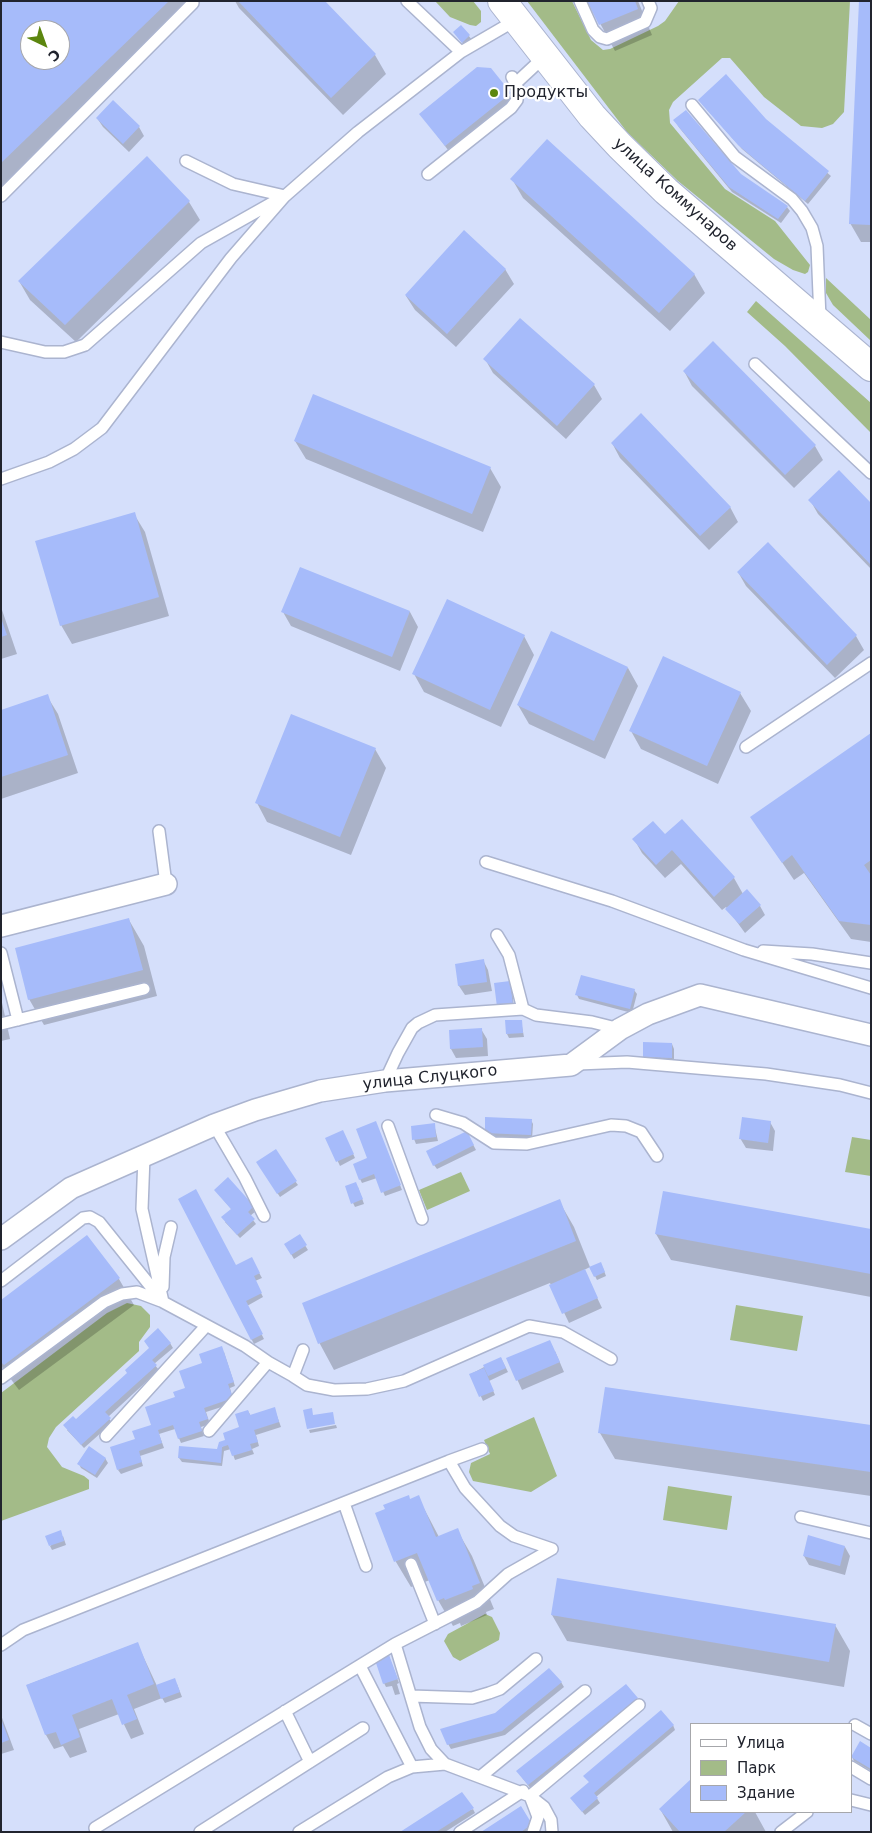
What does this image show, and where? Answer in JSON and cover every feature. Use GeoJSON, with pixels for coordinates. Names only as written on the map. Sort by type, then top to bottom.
{"type":"FeatureCollection","features":[{"type":"Feature","properties":{"kind":"main road","name":"улица Коммунаров"},"geometry":{"type":"LineString","coordinates":[[509,11],[592,116],[666,191],[820,321],[871,367]]}},
{"type":"Feature","properties":{"kind":"street"},"geometry":{"type":"LineString","coordinates":[[1,926],[166,884]]}},
{"type":"Feature","properties":{"kind":"street"},"geometry":{"type":"LineString","coordinates":[[571,1064],[620,1029],[648,1014],[700,995],[871,1035]]}},
{"type":"Feature","properties":{"kind":"street","name":"улица Слуцкого"},"geometry":{"type":"LineString","coordinates":[[1,1239],[71,1188],[214,1125],[255,1110],[320,1091],[385,1081],[571,1064]]}},
{"type":"Feature","properties":{"kind":"lane"},"geometry":{"type":"LineString","coordinates":[[407,1],[461,52]]}},
{"type":"Feature","properties":{"kind":"lane"},"geometry":{"type":"LineString","coordinates":[[580,1],[593,30],[600,38],[607,39],[645,22],[651,8],[648,1]]}},
{"type":"Feature","properties":{"kind":"lane"},"geometry":{"type":"LineString","coordinates":[[1,196],[193,3]]}},
{"type":"Feature","properties":{"kind":"lane"},"geometry":{"type":"LineString","coordinates":[[1,479],[49,462],[74,449],[102,428],[231,258],[285,196],[358,132],[461,52],[509,11]]}},
{"type":"Feature","properties":{"kind":"lane"},"geometry":{"type":"LineString","coordinates":[[428,174],[511,108],[517,100],[518,89],[514,80],[544,57]]}},
{"type":"Feature","properties":{"kind":"lane"},"geometry":{"type":"LineString","coordinates":[[692,105],[735,157],[792,200],[807,220],[817,246],[820,321]]}},
{"type":"Feature","properties":{"kind":"lane"},"geometry":{"type":"LineString","coordinates":[[186,161],[234,184],[285,196]]}},
{"type":"Feature","properties":{"kind":"lane"},"geometry":{"type":"LineString","coordinates":[[1,342],[45,352],[64,352],[85,345],[201,243],[285,196]]}},
{"type":"Feature","properties":{"kind":"lane"},"geometry":{"type":"LineString","coordinates":[[755,364],[871,473]]}},
{"type":"Feature","properties":{"kind":"lane"},"geometry":{"type":"LineString","coordinates":[[746,747],[871,663]]}},
{"type":"Feature","properties":{"kind":"lane"},"geometry":{"type":"LineString","coordinates":[[159,831],[166,884]]}},
{"type":"Feature","properties":{"kind":"lane"},"geometry":{"type":"LineString","coordinates":[[486,862],[612,901],[744,950],[871,988]]}},
{"type":"Feature","properties":{"kind":"lane"},"geometry":{"type":"LineString","coordinates":[[497,935],[508,955],[524,1009]]}},
{"type":"Feature","properties":{"kind":"lane"},"geometry":{"type":"LineString","coordinates":[[744,950],[812,954],[871,963]]}},
{"type":"Feature","properties":{"kind":"lane"},"geometry":{"type":"LineString","coordinates":[[1,953],[18,1020]]}},
{"type":"Feature","properties":{"kind":"lane"},"geometry":{"type":"LineString","coordinates":[[1,1024],[144,989]]}},
{"type":"Feature","properties":{"kind":"lane"},"geometry":{"type":"LineString","coordinates":[[385,1081],[412,1028],[435,1015],[524,1009],[536,1015],[592,1022],[620,1029]]}},
{"type":"Feature","properties":{"kind":"lane"},"geometry":{"type":"LineString","coordinates":[[571,1064],[626,1062],[766,1074],[840,1085],[871,1093]]}},
{"type":"Feature","properties":{"kind":"lane"},"geometry":{"type":"LineString","coordinates":[[436,1115],[463,1123],[494,1143],[527,1144],[611,1125],[626,1126],[641,1132],[657,1156]]}},
{"type":"Feature","properties":{"kind":"lane"},"geometry":{"type":"LineString","coordinates":[[214,1125],[246,1178],[264,1216]]}},
{"type":"Feature","properties":{"kind":"lane"},"geometry":{"type":"LineString","coordinates":[[388,1126],[422,1219]]}},
{"type":"Feature","properties":{"kind":"lane"},"geometry":{"type":"LineString","coordinates":[[144,1156],[142,1209],[163,1302]]}},
{"type":"Feature","properties":{"kind":"lane"},"geometry":{"type":"LineString","coordinates":[[1,1280],[83,1218],[90,1217],[99,1222],[163,1302]]}},
{"type":"Feature","properties":{"kind":"lane"},"geometry":{"type":"LineString","coordinates":[[163,1302],[164,1257],[171,1226]]}},
{"type":"Feature","properties":{"kind":"lane"},"geometry":{"type":"LineString","coordinates":[[1,1378],[104,1302],[122,1294],[137,1292],[163,1302],[246,1346],[268,1362],[308,1385],[334,1390],[367,1390],[404,1381],[529,1326],[563,1332],[611,1359]]}},
{"type":"Feature","properties":{"kind":"lane"},"geometry":{"type":"LineString","coordinates":[[106,1436],[206,1326]]}},
{"type":"Feature","properties":{"kind":"lane"},"geometry":{"type":"LineString","coordinates":[[293,1376],[303,1350]]}},
{"type":"Feature","properties":{"kind":"lane"},"geometry":{"type":"LineString","coordinates":[[209,1432],[268,1362]]}},
{"type":"Feature","properties":{"kind":"lane"},"geometry":{"type":"LineString","coordinates":[[1,1645],[24,1630],[482,1448]]}},
{"type":"Feature","properties":{"kind":"lane"},"geometry":{"type":"LineString","coordinates":[[95,1828],[395,1644],[477,1602],[508,1574],[552,1549],[514,1536],[500,1526],[464,1488],[449,1461]]}},
{"type":"Feature","properties":{"kind":"lane"},"geometry":{"type":"LineString","coordinates":[[344,1503],[366,1566]]}},
{"type":"Feature","properties":{"kind":"lane"},"geometry":{"type":"LineString","coordinates":[[801,1517],[871,1533]]}},
{"type":"Feature","properties":{"kind":"lane"},"geometry":{"type":"LineString","coordinates":[[411,1564],[435,1624]]}},
{"type":"Feature","properties":{"kind":"lane"},"geometry":{"type":"LineString","coordinates":[[395,1644],[420,1727],[430,1749],[445,1764],[526,1793],[544,1807],[551,1820],[552,1832]]}},
{"type":"Feature","properties":{"kind":"lane"},"geometry":{"type":"LineString","coordinates":[[411,1696],[472,1698],[489,1694],[500,1689],[536,1659]]}},
{"type":"Feature","properties":{"kind":"lane"},"geometry":{"type":"LineString","coordinates":[[360,1666],[412,1767]]}},
{"type":"Feature","properties":{"kind":"lane"},"geometry":{"type":"LineString","coordinates":[[480,1777],[586,1691]]}},
{"type":"Feature","properties":{"kind":"lane"},"geometry":{"type":"LineString","coordinates":[[460,1832],[526,1793],[639,1705]]}},
{"type":"Feature","properties":{"kind":"lane"},"geometry":{"type":"LineString","coordinates":[[285,1711],[310,1762]]}},
{"type":"Feature","properties":{"kind":"lane"},"geometry":{"type":"LineString","coordinates":[[855,1725],[871,1734]]}},
{"type":"Feature","properties":{"kind":"lane"},"geometry":{"type":"LineString","coordinates":[[200,1832],[363,1728]]}},
{"type":"Feature","properties":{"kind":"lane"},"geometry":{"type":"LineString","coordinates":[[299,1832],[388,1778],[412,1767],[445,1764]]}},
{"type":"Feature","properties":{"kind":"lane"},"geometry":{"type":"LineString","coordinates":[[852,1768],[871,1780]]}},
{"type":"Feature","properties":{"kind":"lane"},"geometry":{"type":"LineString","coordinates":[[526,1793],[538,1817],[533,1832]]}},
{"type":"Feature","properties":{"kind":"lane"},"geometry":{"type":"LineString","coordinates":[[852,1800],[871,1805]]}},
{"type":"Feature","properties":{"kind":"lane"},"geometry":{"type":"LineString","coordinates":[[781,1832],[806,1813]]}},
{"type":"Feature","properties":{"kind":"green space"},"geometry":{"type":"Polygon","coordinates":[[[435,1],[473,1],[481,11],[481,22],[476,26],[450,17],[435,1]]]}},
{"type":"Feature","properties":{"kind":"green space"},"geometry":{"type":"Polygon","coordinates":[[[527,1],[572,1],[591,40],[603,50],[610,49],[658,26],[665,21],[679,1],[850,1],[844,112],[833,124],[822,128],[801,126],[764,97],[730,58],[722,58],[673,102],[669,110],[670,123],[725,189],[775,221],[810,265],[808,272],[805,274],[793,270],[774,259],[678,181],[627,132],[527,1]]]}},
{"type":"Feature","properties":{"kind":"green space"},"geometry":{"type":"Polygon","coordinates":[[[826,278],[871,320],[871,341],[833,305],[826,293],[826,278]]]}},
{"type":"Feature","properties":{"kind":"green space"},"geometry":{"type":"Polygon","coordinates":[[[756,301],[871,403],[871,433],[785,346],[747,312],[756,301]]]}},
{"type":"Feature","properties":{"kind":"green space"},"geometry":{"type":"Polygon","coordinates":[[[852,1137],[871,1140],[871,1176],[845,1172],[852,1137]]]}},
{"type":"Feature","properties":{"kind":"green space"},"geometry":{"type":"Polygon","coordinates":[[[461,1172],[470,1191],[427,1210],[419,1190],[461,1172]]]}},
{"type":"Feature","properties":{"kind":"green space"},"geometry":{"type":"Polygon","coordinates":[[[127,1303],[141,1306],[150,1315],[150,1327],[139,1342],[139,1351],[56,1427],[49,1438],[47,1447],[62,1467],[89,1480],[89,1489],[1,1521],[1,1393],[107,1313],[127,1303]]]}},
{"type":"Feature","properties":{"kind":"green space"},"geometry":{"type":"Polygon","coordinates":[[[736,1305],[803,1316],[797,1351],[730,1340],[736,1305]]]}},
{"type":"Feature","properties":{"kind":"green space"},"geometry":{"type":"Polygon","coordinates":[[[534,1417],[557,1476],[531,1492],[473,1481],[469,1472],[471,1463],[490,1454],[484,1440],[534,1417]]]}},
{"type":"Feature","properties":{"kind":"green space"},"geometry":{"type":"Polygon","coordinates":[[[668,1486],[732,1496],[727,1530],[663,1520],[668,1486]]]}},
{"type":"Feature","properties":{"kind":"green space"},"geometry":{"type":"Polygon","coordinates":[[[485,1614],[492,1617],[500,1633],[499,1640],[460,1661],[453,1657],[444,1641],[448,1634],[485,1614]]]}},
{"type":"Feature","properties":{"kind":"building"},"geometry":{"type":"Polygon","coordinates":[[[1,1],[169,1],[1,163],[1,1]]]}},
{"type":"Feature","properties":{"kind":"building"},"geometry":{"type":"Polygon","coordinates":[[[238,1],[325,1],[376,54],[331,98],[238,1]]]}},
{"type":"Feature","properties":{"kind":"building"},"geometry":{"type":"Polygon","coordinates":[[[587,1],[635,1],[638,9],[599,25],[587,1]]]}},
{"type":"Feature","properties":{"kind":"building"},"geometry":{"type":"Polygon","coordinates":[[[859,1],[871,1],[871,225],[849,224],[859,1]]]}},
{"type":"Feature","properties":{"kind":"building"},"geometry":{"type":"Polygon","coordinates":[[[461,25],[470,35],[462,43],[453,32],[461,25]]]}},
{"type":"Feature","properties":{"kind":"building"},"geometry":{"type":"Polygon","coordinates":[[[477,67],[491,68],[511,93],[445,146],[419,114],[477,67]]]}},
{"type":"Feature","properties":{"kind":"building"},"geometry":{"type":"Polygon","coordinates":[[[726,74],[766,119],[829,171],[805,201],[738,145],[698,100],[726,74]]]}},
{"type":"Feature","properties":{"kind":"building"},"geometry":{"type":"Polygon","coordinates":[[[113,100],[140,126],[123,144],[96,118],[113,100]]]}},
{"type":"Feature","properties":{"kind":"building"},"geometry":{"type":"Polygon","coordinates":[[[686,110],[741,174],[788,206],[778,219],[729,187],[673,120],[686,110]]]}},
{"type":"Feature","properties":{"kind":"building"},"geometry":{"type":"Polygon","coordinates":[[[547,139],[695,274],[659,313],[510,179],[547,139]]]}},
{"type":"Feature","properties":{"kind":"building"},"geometry":{"type":"Polygon","coordinates":[[[147,156],[190,201],[65,325],[18,281],[147,156]]]}},
{"type":"Feature","properties":{"kind":"building"},"geometry":{"type":"Polygon","coordinates":[[[464,230],[506,269],[447,334],[405,295],[464,230]]]}},
{"type":"Feature","properties":{"kind":"building"},"geometry":{"type":"Polygon","coordinates":[[[520,318],[595,384],[557,426],[483,359],[520,318]]]}},
{"type":"Feature","properties":{"kind":"building"},"geometry":{"type":"Polygon","coordinates":[[[713,341],[816,445],[785,475],[683,371],[713,341]]]}},
{"type":"Feature","properties":{"kind":"building"},"geometry":{"type":"Polygon","coordinates":[[[313,394],[491,467],[472,514],[294,441],[313,394]]]}},
{"type":"Feature","properties":{"kind":"building"},"geometry":{"type":"Polygon","coordinates":[[[641,413],[731,507],[700,536],[611,443],[641,413]]]}},
{"type":"Feature","properties":{"kind":"building"},"geometry":{"type":"Polygon","coordinates":[[[839,470],[871,503],[871,565],[808,500],[839,470]]]}},
{"type":"Feature","properties":{"kind":"building"},"geometry":{"type":"Polygon","coordinates":[[[135,512],[159,597],[60,626],[35,541],[135,512]]]}},
{"type":"Feature","properties":{"kind":"building"},"geometry":{"type":"Polygon","coordinates":[[[768,542],[857,635],[827,665],[737,572],[768,542]]]}},
{"type":"Feature","properties":{"kind":"building"},"geometry":{"type":"Polygon","coordinates":[[[300,567],[410,611],[392,657],[281,612],[300,567]]]}},
{"type":"Feature","properties":{"kind":"building"},"geometry":{"type":"Polygon","coordinates":[[[447,599],[525,635],[490,710],[412,674],[447,599]]]}},
{"type":"Feature","properties":{"kind":"building"},"geometry":{"type":"Polygon","coordinates":[[[1,618],[7,635],[1,637],[1,618]]]}},
{"type":"Feature","properties":{"kind":"building"},"geometry":{"type":"Polygon","coordinates":[[[551,631],[628,667],[594,741],[517,705],[551,631]]]}},
{"type":"Feature","properties":{"kind":"building"},"geometry":{"type":"Polygon","coordinates":[[[663,656],[741,692],[707,766],[629,731],[663,656]]]}},
{"type":"Feature","properties":{"kind":"building"},"geometry":{"type":"Polygon","coordinates":[[[48,694],[68,755],[1,777],[1,710],[48,694]]]}},
{"type":"Feature","properties":{"kind":"building"},"geometry":{"type":"Polygon","coordinates":[[[291,714],[376,748],[340,837],[255,803],[291,714]]]}},
{"type":"Feature","properties":{"kind":"building"},"geometry":{"type":"Polygon","coordinates":[[[871,733],[871,860],[864,865],[871,875],[871,925],[839,921],[792,855],[782,863],[750,817],[871,733]]]}},
{"type":"Feature","properties":{"kind":"building"},"geometry":{"type":"Polygon","coordinates":[[[682,819],[735,877],[714,897],[672,850],[656,865],[632,839],[653,821],[665,834],[682,819]]]}},
{"type":"Feature","properties":{"kind":"building"},"geometry":{"type":"Polygon","coordinates":[[[747,889],[761,905],[739,924],[725,909],[747,889]]]}},
{"type":"Feature","properties":{"kind":"building"},"geometry":{"type":"Polygon","coordinates":[[[129,918],[143,970],[28,1000],[15,948],[129,918]]]}},
{"type":"Feature","properties":{"kind":"building"},"geometry":{"type":"Polygon","coordinates":[[[484,959],[487,982],[458,986],[455,964],[484,959]]]}},
{"type":"Feature","properties":{"kind":"building"},"geometry":{"type":"Polygon","coordinates":[[[581,975],[635,989],[630,1009],[575,995],[581,975]]]}},
{"type":"Feature","properties":{"kind":"building"},"geometry":{"type":"Polygon","coordinates":[[[510,981],[513,1005],[497,1007],[494,983],[510,981]]]}},
{"type":"Feature","properties":{"kind":"building"},"geometry":{"type":"Polygon","coordinates":[[[505,1020],[522,1020],[523,1033],[506,1034],[505,1020]]]}},
{"type":"Feature","properties":{"kind":"building"},"geometry":{"type":"Polygon","coordinates":[[[482,1028],[483,1047],[450,1049],[449,1030],[482,1028]]]}},
{"type":"Feature","properties":{"kind":"building"},"geometry":{"type":"Polygon","coordinates":[[[643,1042],[672,1043],[672,1058],[643,1057],[643,1042]]]}},
{"type":"Feature","properties":{"kind":"building"},"geometry":{"type":"Polygon","coordinates":[[[485,1117],[532,1119],[531,1135],[485,1133],[485,1117]]]}},
{"type":"Feature","properties":{"kind":"building"},"geometry":{"type":"Polygon","coordinates":[[[742,1117],[771,1121],[768,1143],[739,1139],[742,1117]]]}},
{"type":"Feature","properties":{"kind":"building"},"geometry":{"type":"Polygon","coordinates":[[[376,1121],[401,1185],[381,1193],[374,1174],[359,1180],[353,1164],[367,1158],[356,1129],[376,1121]]]}},
{"type":"Feature","properties":{"kind":"building"},"geometry":{"type":"Polygon","coordinates":[[[435,1123],[436,1137],[412,1140],[411,1126],[435,1123]]]}},
{"type":"Feature","properties":{"kind":"building"},"geometry":{"type":"Polygon","coordinates":[[[343,1130],[354,1154],[336,1162],[325,1138],[343,1130]]]}},
{"type":"Feature","properties":{"kind":"building"},"geometry":{"type":"Polygon","coordinates":[[[467,1131],[474,1145],[433,1166],[426,1151],[467,1131]]]}},
{"type":"Feature","properties":{"kind":"building"},"geometry":{"type":"Polygon","coordinates":[[[276,1149],[297,1181],[277,1194],[256,1162],[276,1149]]]}},
{"type":"Feature","properties":{"kind":"building"},"geometry":{"type":"Polygon","coordinates":[[[228,1177],[254,1206],[248,1212],[255,1219],[237,1235],[221,1217],[231,1209],[214,1190],[228,1177]]]}},
{"type":"Feature","properties":{"kind":"building"},"geometry":{"type":"Polygon","coordinates":[[[356,1182],[363,1199],[351,1204],[345,1186],[356,1182]]]}},
{"type":"Feature","properties":{"kind":"building"},"geometry":{"type":"Polygon","coordinates":[[[196,1189],[236,1265],[252,1257],[260,1273],[254,1276],[262,1293],[246,1301],[263,1334],[251,1340],[178,1199],[196,1189]]]}},
{"type":"Feature","properties":{"kind":"building"},"geometry":{"type":"Polygon","coordinates":[[[663,1191],[871,1229],[871,1274],[655,1234],[663,1191]]]}},
{"type":"Feature","properties":{"kind":"building"},"geometry":{"type":"Polygon","coordinates":[[[560,1199],[576,1241],[318,1344],[302,1303],[560,1199]]]}},
{"type":"Feature","properties":{"kind":"building"},"geometry":{"type":"Polygon","coordinates":[[[300,1234],[307,1245],[291,1255],[284,1244],[300,1234]]]}},
{"type":"Feature","properties":{"kind":"building"},"geometry":{"type":"Polygon","coordinates":[[[87,1235],[120,1278],[4,1365],[1,1362],[1,1300],[87,1235]]]}},
{"type":"Feature","properties":{"kind":"building"},"geometry":{"type":"Polygon","coordinates":[[[601,1262],[605,1272],[594,1277],[589,1267],[601,1262]]]}},
{"type":"Feature","properties":{"kind":"building"},"geometry":{"type":"Polygon","coordinates":[[[585,1269],[598,1298],[562,1314],[549,1285],[585,1269]]]}},
{"type":"Feature","properties":{"kind":"building"},"geometry":{"type":"Polygon","coordinates":[[[158,1328],[171,1343],[152,1360],[157,1365],[105,1412],[111,1418],[81,1445],[63,1425],[73,1416],[76,1419],[127,1373],[125,1370],[149,1348],[144,1341],[158,1328]]]}},
{"type":"Feature","properties":{"kind":"building"},"geometry":{"type":"Polygon","coordinates":[[[550,1340],[560,1362],[516,1381],[506,1358],[550,1340]]]}},
{"type":"Feature","properties":{"kind":"building"},"geometry":{"type":"Polygon","coordinates":[[[222,1346],[234,1382],[228,1384],[233,1398],[204,1408],[208,1419],[199,1422],[202,1431],[178,1439],[173,1425],[158,1430],[162,1443],[139,1451],[142,1462],[117,1470],[110,1447],[135,1439],[132,1431],[151,1425],[145,1407],[175,1397],[173,1392],[185,1388],[179,1371],[202,1363],[199,1354],[222,1346]]]}},
{"type":"Feature","properties":{"kind":"building"},"geometry":{"type":"Polygon","coordinates":[[[501,1357],[506,1368],[488,1376],[483,1365],[501,1357]]]}},
{"type":"Feature","properties":{"kind":"building"},"geometry":{"type":"Polygon","coordinates":[[[484,1368],[494,1391],[479,1397],[469,1374],[484,1368]]]}},
{"type":"Feature","properties":{"kind":"building"},"geometry":{"type":"Polygon","coordinates":[[[605,1387],[871,1425],[871,1472],[598,1433],[605,1387]]]}},
{"type":"Feature","properties":{"kind":"building"},"geometry":{"type":"Polygon","coordinates":[[[275,1407],[279,1422],[254,1430],[258,1442],[250,1444],[252,1450],[232,1456],[228,1445],[222,1447],[221,1463],[178,1458],[179,1446],[217,1449],[219,1442],[225,1440],[223,1433],[239,1427],[235,1414],[248,1410],[250,1415],[275,1407]]]}},
{"type":"Feature","properties":{"kind":"building"},"geometry":{"type":"Polygon","coordinates":[[[312,1408],[313,1415],[333,1412],[335,1424],[307,1429],[303,1410],[312,1408]]]}},
{"type":"Feature","properties":{"kind":"building"},"geometry":{"type":"Polygon","coordinates":[[[89,1446],[106,1458],[95,1475],[77,1464],[89,1446]]]}},
{"type":"Feature","properties":{"kind":"building"},"geometry":{"type":"Polygon","coordinates":[[[409,1495],[410,1499],[419,1495],[436,1537],[458,1528],[480,1583],[472,1586],[473,1589],[445,1600],[444,1598],[437,1601],[417,1553],[394,1562],[375,1513],[385,1509],[383,1505],[409,1495]]]}},
{"type":"Feature","properties":{"kind":"building"},"geometry":{"type":"Polygon","coordinates":[[[61,1530],[64,1541],[49,1546],[45,1536],[61,1530]]]}},
{"type":"Feature","properties":{"kind":"building"},"geometry":{"type":"Polygon","coordinates":[[[808,1535],[845,1546],[840,1566],[803,1556],[808,1535]]]}},
{"type":"Feature","properties":{"kind":"building"},"geometry":{"type":"Polygon","coordinates":[[[557,1578],[836,1624],[829,1662],[551,1615],[557,1578]]]}},
{"type":"Feature","properties":{"kind":"building"},"geometry":{"type":"Polygon","coordinates":[[[138,1642],[154,1684],[127,1695],[137,1719],[122,1725],[112,1699],[72,1715],[80,1737],[61,1745],[56,1732],[45,1735],[26,1685],[138,1642]]]}},
{"type":"Feature","properties":{"kind":"building"},"geometry":{"type":"Polygon","coordinates":[[[389,1655],[398,1679],[383,1684],[375,1660],[389,1655]]]}},
{"type":"Feature","properties":{"kind":"building"},"geometry":{"type":"Polygon","coordinates":[[[549,1668],[562,1682],[502,1731],[447,1745],[440,1729],[495,1713],[549,1668]]]}},
{"type":"Feature","properties":{"kind":"building"},"geometry":{"type":"Polygon","coordinates":[[[175,1678],[180,1692],[161,1699],[156,1685],[175,1678]]]}},
{"type":"Feature","properties":{"kind":"building"},"geometry":{"type":"Polygon","coordinates":[[[626,1684],[638,1698],[528,1785],[516,1771],[626,1684]]]}},
{"type":"Feature","properties":{"kind":"building"},"geometry":{"type":"Polygon","coordinates":[[[661,1710],[674,1725],[594,1793],[598,1798],[582,1812],[570,1798],[589,1782],[583,1776],[661,1710]]]}},
{"type":"Feature","properties":{"kind":"building"},"geometry":{"type":"Polygon","coordinates":[[[1,1719],[9,1740],[1,1743],[1,1719]]]}},
{"type":"Feature","properties":{"kind":"building"},"geometry":{"type":"Polygon","coordinates":[[[860,1741],[871,1748],[871,1769],[852,1758],[860,1741]]]}},
{"type":"Feature","properties":{"kind":"building"},"geometry":{"type":"Polygon","coordinates":[[[690,1780],[690,1813],[745,1813],[724,1832],[680,1832],[659,1809],[690,1780]]]}},
{"type":"Feature","properties":{"kind":"building"},"geometry":{"type":"Polygon","coordinates":[[[462,1792],[474,1808],[436,1832],[400,1832],[462,1792]]]}},
{"type":"Feature","properties":{"kind":"building"},"geometry":{"type":"Polygon","coordinates":[[[521,1806],[532,1824],[521,1832],[481,1832],[521,1806]]]}},
{"type":"Feature","properties":{"kind":"place","name":"Продукты"},"geometry":{"type":"Point","coordinates":[494,93]}}]}
